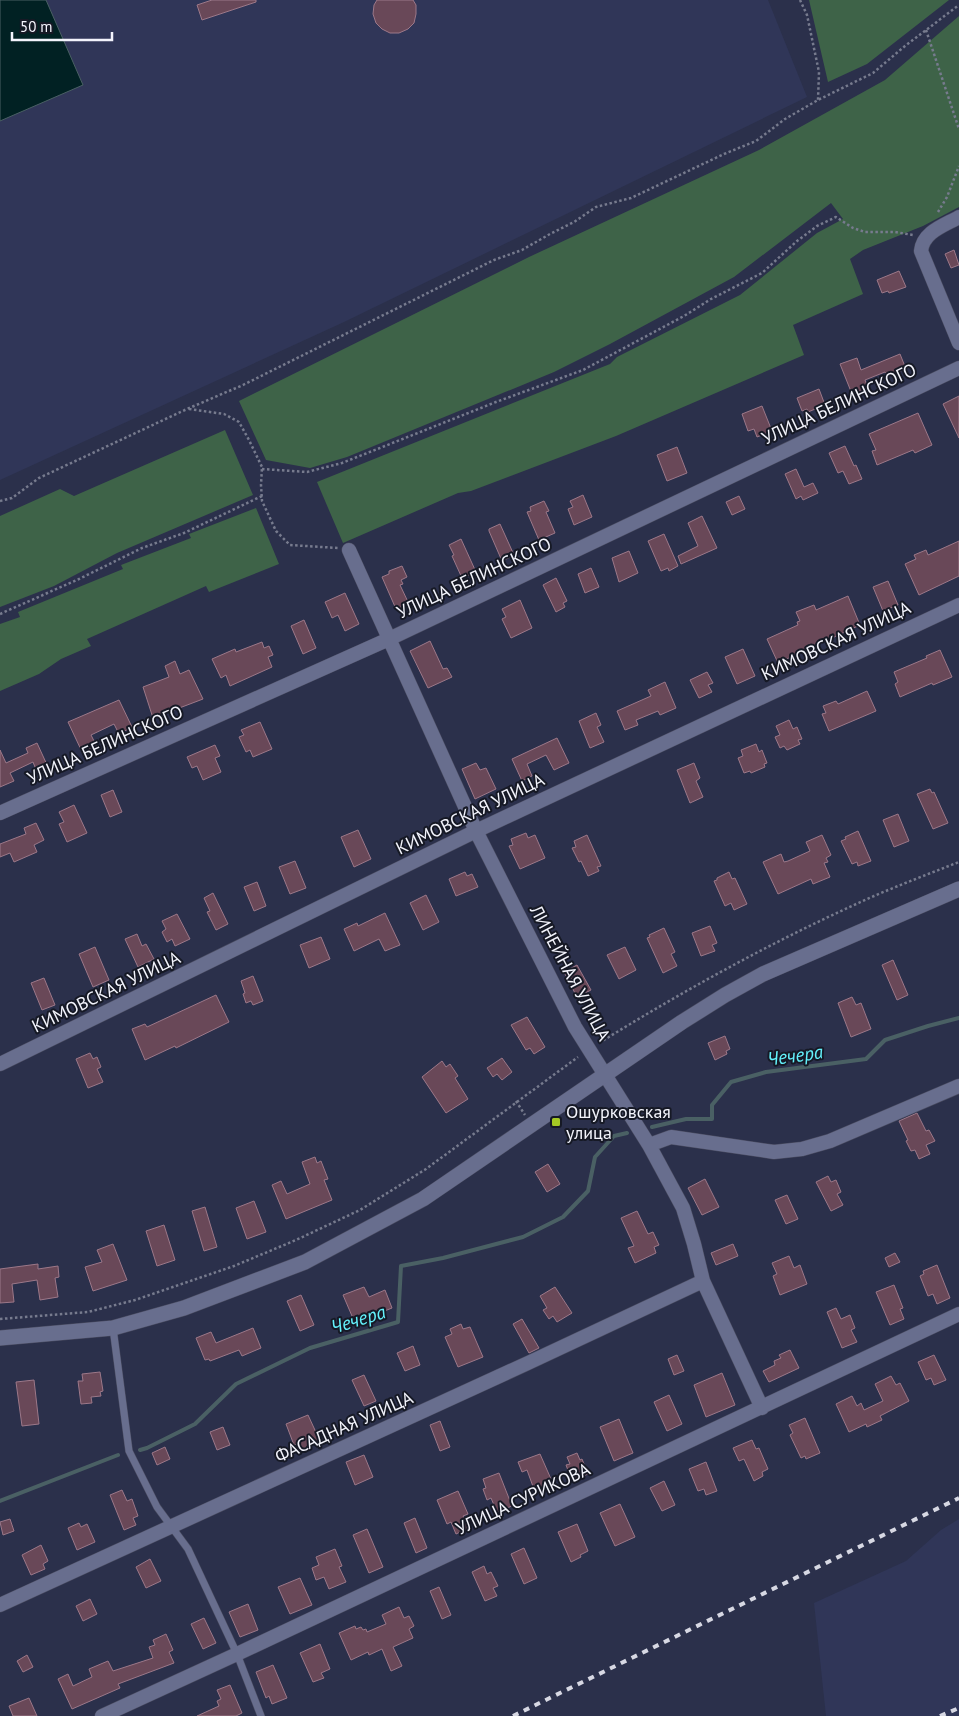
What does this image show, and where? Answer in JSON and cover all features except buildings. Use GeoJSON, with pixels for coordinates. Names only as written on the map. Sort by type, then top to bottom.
{"type":"FeatureCollection","features":[{"type":"Feature","properties":{"kind":"street"},"geometry":{"type":"LineString","coordinates":[[959,217],[924,240],[921,251],[922,258],[959,343]]}},
{"type":"Feature","properties":{"kind":"street","name":"УЛИЦА БЕЛИНСКОГО"},"geometry":{"type":"LineString","coordinates":[[0,813],[389,639],[959,368]]}},
{"type":"Feature","properties":{"kind":"street","name":"ЛИНЕЙНАЯ УЛИЦА"},"geometry":{"type":"LineString","coordinates":[[349,550],[476,831],[575,1027],[649,1145],[683,1208],[703,1281],[762,1408]]}},
{"type":"Feature","properties":{"kind":"street","name":"КИМОВСКАЯ УЛИЦА"},"geometry":{"type":"LineString","coordinates":[[0,1064],[476,831],[959,605]]}},
{"type":"Feature","properties":{"kind":"street"},"geometry":{"type":"LineString","coordinates":[[0,1338],[113,1328],[184,1308],[305,1262],[423,1199],[724,995],[763,974],[959,889]]}},
{"type":"Feature","properties":{"kind":"street"},"geometry":{"type":"LineString","coordinates":[[649,1145],[671,1137],[774,1152],[802,1149],[830,1141],[959,1086]]}},
{"type":"Feature","properties":{"kind":"street","name":"ФАСАДНАЯ УЛИЦА"},"geometry":{"type":"LineString","coordinates":[[0,1605],[519,1368],[703,1281]]}},
{"type":"Feature","properties":{"kind":"street","name":"УЛИЦА СУРИКОВА"},"geometry":{"type":"LineString","coordinates":[[102,1716],[959,1314]]}},
{"type":"Feature","properties":{"kind":"lane"},"geometry":{"type":"LineString","coordinates":[[113,1328],[129,1451],[157,1507],[188,1549],[237,1654],[261,1716]]}},
{"type":"Feature","properties":{"kind":"path"},"geometry":{"type":"LineString","coordinates":[[800,0],[806,15],[820,72],[818,100]]}},
{"type":"Feature","properties":{"kind":"path"},"geometry":{"type":"LineString","coordinates":[[0,501],[12,498],[39,478],[260,376],[494,260],[522,250],[574,222],[596,207],[631,198],[756,141],[784,119],[873,73],[959,5]]}},
{"type":"Feature","properties":{"kind":"path"},"geometry":{"type":"LineString","coordinates":[[926,30],[959,128]]}},
{"type":"Feature","properties":{"kind":"path"},"geometry":{"type":"LineString","coordinates":[[938,213],[947,197],[959,166]]}},
{"type":"Feature","properties":{"kind":"path"},"geometry":{"type":"LineString","coordinates":[[262,469],[307,472],[342,463],[583,370],[684,316],[711,299],[762,274],[797,241],[817,226],[836,217],[853,228],[865,232],[896,232],[924,240]]}},
{"type":"Feature","properties":{"kind":"path"},"geometry":{"type":"LineString","coordinates":[[187,409],[224,414],[239,422],[262,469],[262,501],[276,532],[290,544],[336,547],[349,550]]}},
{"type":"Feature","properties":{"kind":"path"},"geometry":{"type":"LineString","coordinates":[[0,614],[79,580],[142,548],[184,533],[262,496]]}},
{"type":"Feature","properties":{"kind":"path"},"geometry":{"type":"LineString","coordinates":[[0,1319],[88,1312],[135,1300],[234,1266],[360,1210],[426,1169],[588,1050],[654,1009],[799,932],[875,896],[959,862]]}},
{"type":"Feature","properties":{"kind":"shaded area"},"geometry":{"type":"Polygon","coordinates":[[[0,0],[768,0],[807,97],[344,322],[0,480],[0,0]]]}},
{"type":"Feature","properties":{"kind":"shaded area"},"geometry":{"type":"Polygon","coordinates":[[[0,0],[46,0],[83,85],[0,121],[0,0]]]}},
{"type":"Feature","properties":{"kind":"shaded area"},"geometry":{"type":"Polygon","coordinates":[[[959,1519],[959,1716],[826,1716],[814,1603],[906,1561],[941,1530],[959,1519]]]}},
{"type":"Feature","properties":{"kind":"green space"},"geometry":{"type":"Polygon","coordinates":[[[809,0],[949,0],[867,64],[828,82],[809,0]]]}},
{"type":"Feature","properties":{"kind":"green space"},"geometry":{"type":"Polygon","coordinates":[[[959,16],[959,207],[923,226],[863,250],[850,259],[863,294],[793,325],[804,355],[616,436],[471,491],[458,493],[343,543],[317,482],[610,364],[617,357],[740,295],[817,233],[843,219],[831,203],[734,277],[554,372],[347,457],[310,468],[266,460],[239,401],[529,257],[759,150],[885,80],[959,16]]]}},
{"type":"Feature","properties":{"kind":"green space"},"geometry":{"type":"Polygon","coordinates":[[[225,430],[253,495],[117,553],[54,586],[0,607],[0,516],[60,489],[74,496],[225,430]]]}},
{"type":"Feature","properties":{"kind":"green space"},"geometry":{"type":"Polygon","coordinates":[[[256,508],[279,564],[209,592],[206,586],[87,639],[91,646],[61,659],[39,674],[0,691],[0,624],[20,617],[18,612],[123,569],[121,565],[191,538],[189,534],[256,508]]]}},
{"type":"Feature","properties":{"kind":"waterway","name":"Чечера"},"geometry":{"type":"LineString","coordinates":[[652,1127],[686,1119],[712,1119],[712,1105],[731,1082],[766,1072],[866,1059],[885,1040],[959,1018]]}},
{"type":"Feature","properties":{"kind":"waterway","name":"Чечера"},"geometry":{"type":"LineString","coordinates":[[140,1450],[195,1424],[236,1384],[310,1348],[398,1322],[401,1266],[443,1258],[523,1237],[563,1217],[588,1191],[595,1157],[614,1136],[627,1133]]}},
{"type":"Feature","properties":{"kind":"waterway","name":"Чечера"},"geometry":{"type":"LineString","coordinates":[[0,1501],[118,1455]]}},
{"type":"Feature","properties":{"kind":"railway"},"geometry":{"type":"LineString","coordinates":[[513,1716],[959,1498]]}},
{"type":"Feature","properties":{"kind":"railway"},"geometry":{"type":"LineString","coordinates":[[940,1716],[959,1708]]}},
{"type":"Feature","properties":{"kind":"place","name":"Ошурковская улица"},"geometry":{"type":"Point","coordinates":[556,1122]}}]}
